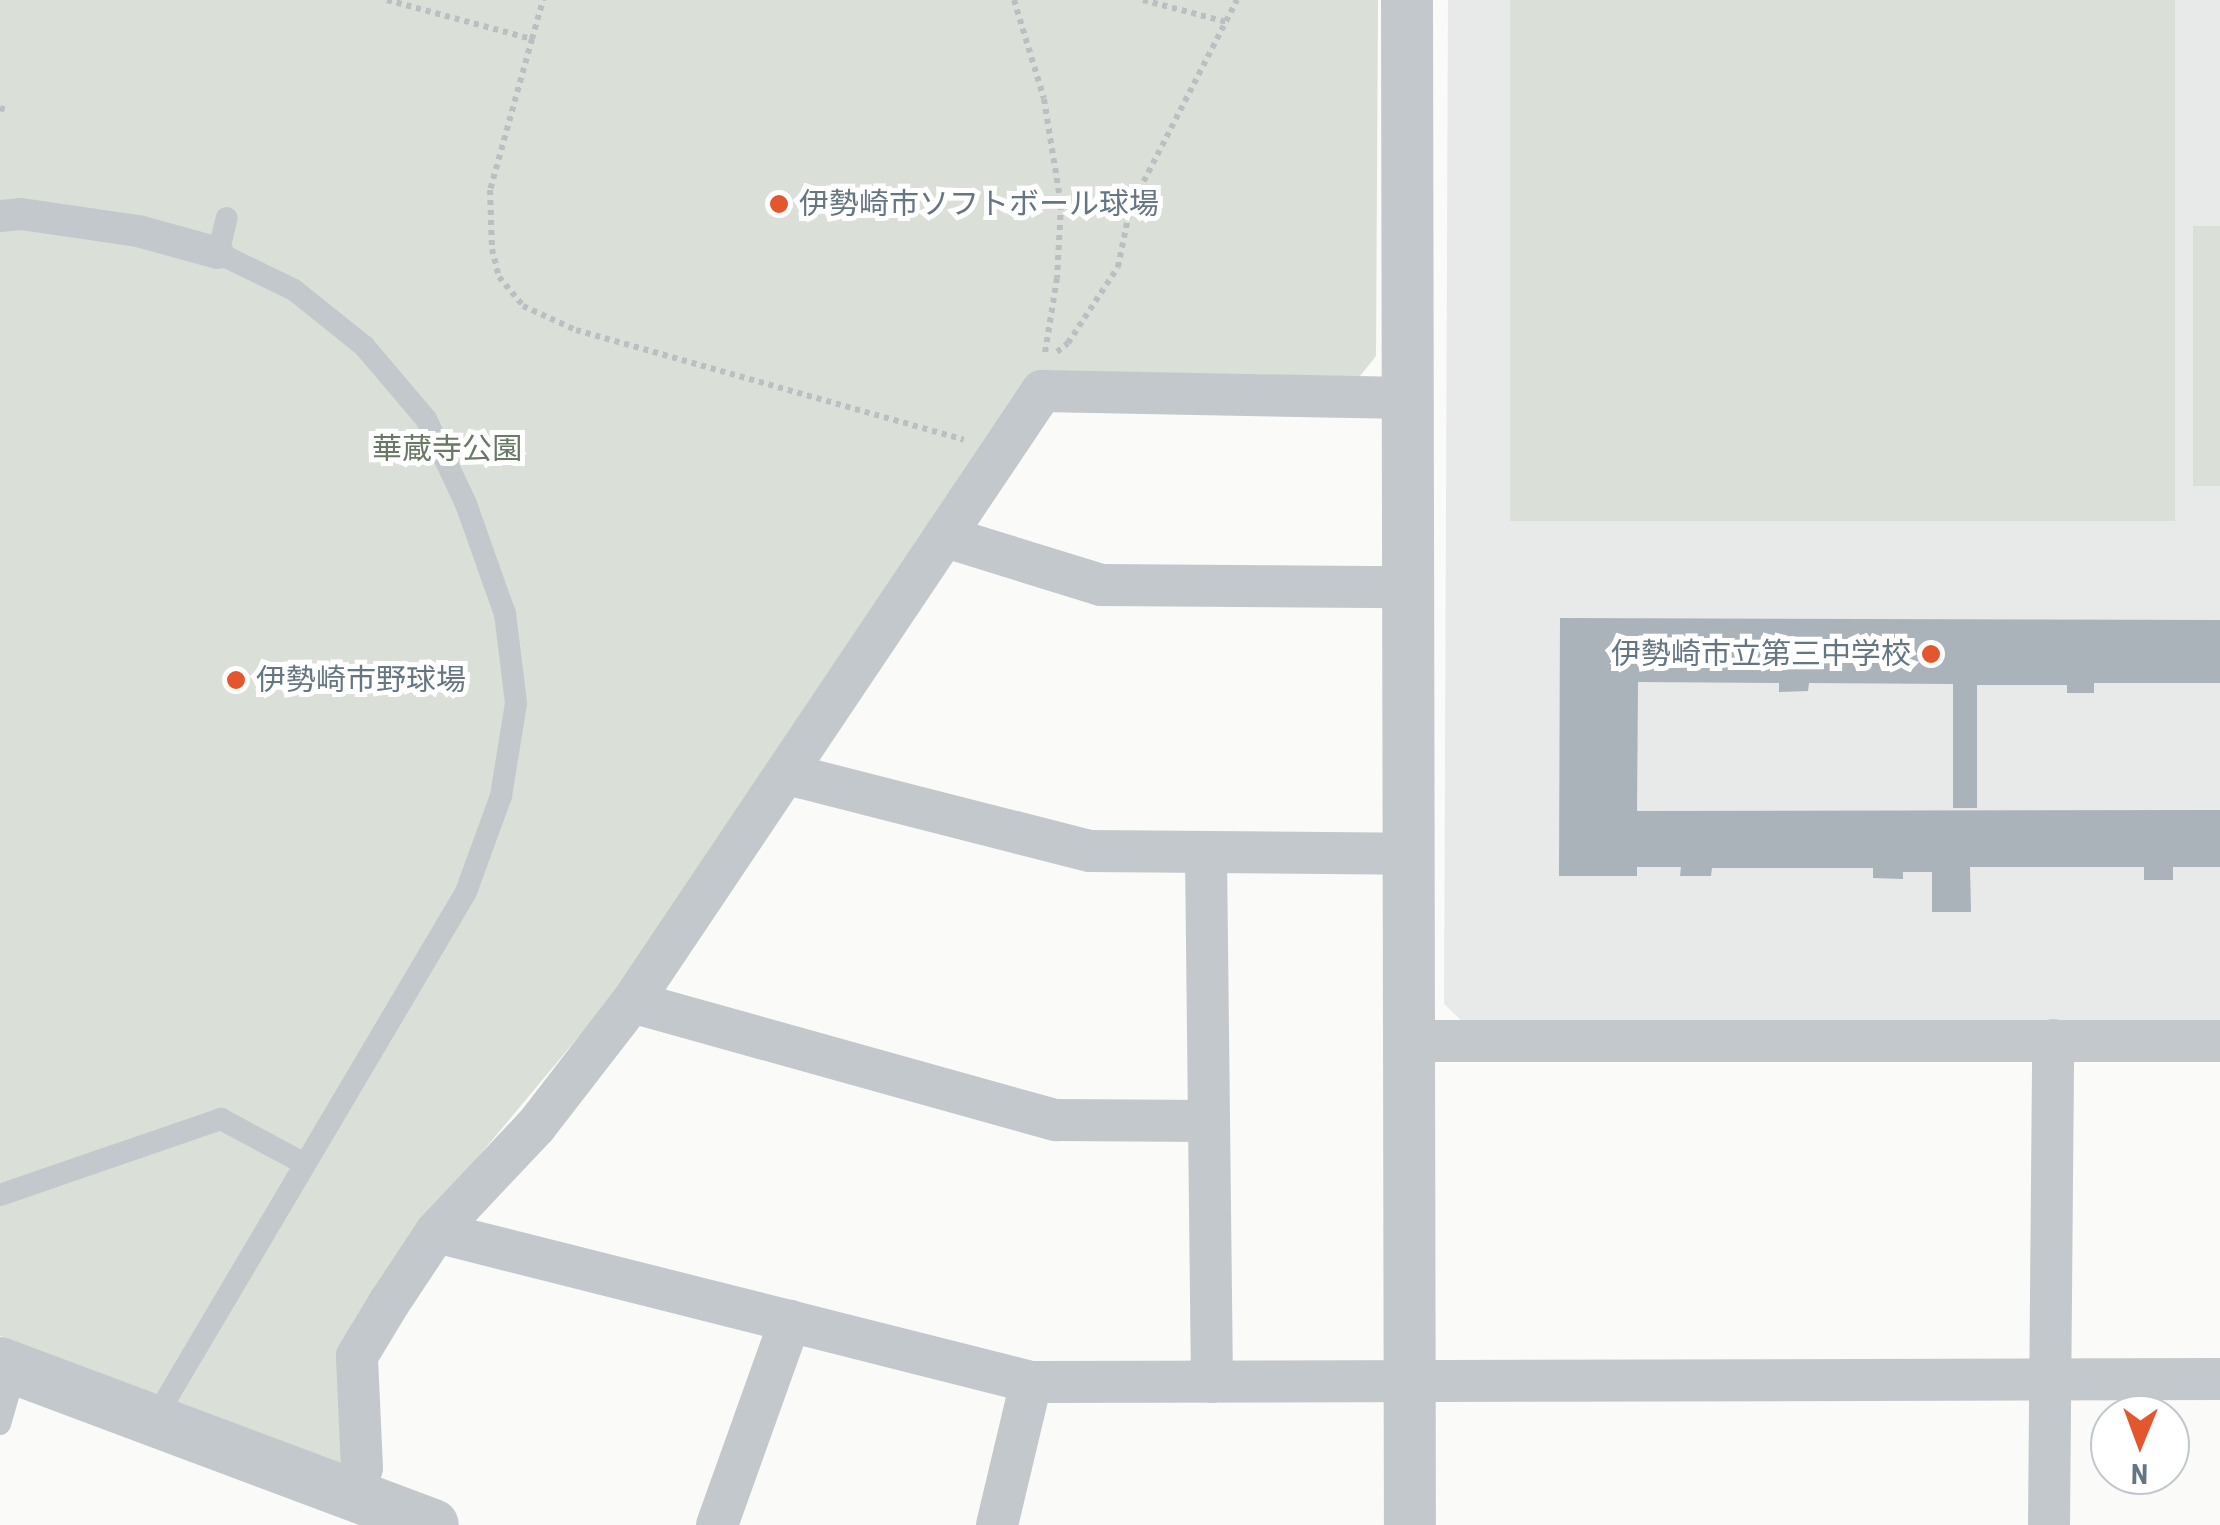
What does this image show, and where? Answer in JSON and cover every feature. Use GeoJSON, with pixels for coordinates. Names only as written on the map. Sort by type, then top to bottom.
{"type":"FeatureCollection","features":[{"type":"Feature","properties":{"kind":"street"},"geometry":{"type":"LineString","coordinates":[[1407,0],[1410,1525]]}},
{"type":"Feature","properties":{"kind":"street"},"geometry":{"type":"LineString","coordinates":[[0,216],[21,214],[138,231],[218,253]]}},
{"type":"Feature","properties":{"kind":"street"},"geometry":{"type":"LineString","coordinates":[[395,1514],[362,1468],[357,1356],[436,1232],[536,1126],[632,1002],[1042,392],[1406,398]]}},
{"type":"Feature","properties":{"kind":"street"},"geometry":{"type":"LineString","coordinates":[[946,537],[1101,585],[1406,587]]}},
{"type":"Feature","properties":{"kind":"street"},"geometry":{"type":"LineString","coordinates":[[792,769],[804,778],[1090,851],[1408,854]]}},
{"type":"Feature","properties":{"kind":"street"},"geometry":{"type":"LineString","coordinates":[[1206,855],[1212,1382]]}},
{"type":"Feature","properties":{"kind":"street"},"geometry":{"type":"LineString","coordinates":[[632,1002],[1056,1120],[1208,1121]]}},
{"type":"Feature","properties":{"kind":"street"},"geometry":{"type":"LineString","coordinates":[[2049,1525],[2053,1040]]}},
{"type":"Feature","properties":{"kind":"street"},"geometry":{"type":"LineString","coordinates":[[1410,1041],[2220,1040]]}},
{"type":"Feature","properties":{"kind":"street"},"geometry":{"type":"LineString","coordinates":[[436,1232],[1031,1382],[2220,1380]]}},
{"type":"Feature","properties":{"kind":"street"},"geometry":{"type":"LineString","coordinates":[[716,1525],[790,1321]]}},
{"type":"Feature","properties":{"kind":"street"},"geometry":{"type":"LineString","coordinates":[[8,1366],[395,1514]]}},
{"type":"Feature","properties":{"kind":"street"},"geometry":{"type":"LineString","coordinates":[[997,1525],[1031,1382]]}},
{"type":"Feature","properties":{"kind":"lane"},"geometry":{"type":"LineString","coordinates":[[154,1420],[466,892],[501,796],[516,703],[505,614],[466,504],[426,419],[364,346],[308,301],[218,253],[227,218]]}},
{"type":"Feature","properties":{"kind":"lane"},"geometry":{"type":"LineString","coordinates":[[0,1195],[221,1119],[305,1164]]}},
{"type":"Feature","properties":{"kind":"lane"},"geometry":{"type":"LineString","coordinates":[[0,1424],[8,1366]]}},
{"type":"Feature","properties":{"kind":"path"},"geometry":{"type":"LineString","coordinates":[[387,0],[532,39]]}},
{"type":"Feature","properties":{"kind":"path"},"geometry":{"type":"LineString","coordinates":[[544,0],[490,190],[492,250],[499,277],[522,306],[576,330],[966,440]]}},
{"type":"Feature","properties":{"kind":"path"},"geometry":{"type":"LineString","coordinates":[[1014,0],[1044,99],[1061,205],[1058,278],[1043,364],[1068,343],[1118,267],[1130,208],[1237,0]]}},
{"type":"Feature","properties":{"kind":"path"},"geometry":{"type":"LineString","coordinates":[[1144,0],[1226,22]]}},
{"type":"Feature","properties":{"kind":"path"},"geometry":{"type":"LineString","coordinates":[[0,108],[10,111]]}},
{"type":"Feature","properties":{"kind":"shaded area"},"geometry":{"type":"Polygon","coordinates":[[[1448,0],[2220,0],[2220,1023],[1465,1024],[1444,1004],[1448,0]]]}},
{"type":"Feature","properties":{"kind":"green space","name":"華蔵寺公園"},"geometry":{"type":"Polygon","coordinates":[[[0,0],[1378,0],[1376,356],[1360,376],[1030,376],[686,908],[478,1157],[342,1346],[343,1469],[0,1336],[0,0]]]}},
{"type":"Feature","properties":{"kind":"green space"},"geometry":{"type":"Polygon","coordinates":[[[1510,0],[2175,0],[2175,521],[1510,521],[1510,0]]]}},
{"type":"Feature","properties":{"kind":"green space"},"geometry":{"type":"Polygon","coordinates":[[[2193,226],[2220,226],[2220,486],[2193,486],[2193,226]]]}},
{"type":"Feature","properties":{"kind":"building"},"geometry":{"type":"Polygon","coordinates":[[[1560,618],[2220,620],[2220,683],[2094,683],[2094,693],[2067,693],[2067,685],[1977,685],[1977,808],[1953,808],[1953,684],[1809,683],[1808,691],[1779,692],[1779,683],[1638,682],[1637,811],[2220,810],[2220,867],[2173,867],[2173,880],[2144,880],[2144,867],[1970,867],[1971,912],[1932,912],[1932,872],[1903,872],[1903,879],[1873,878],[1873,868],[1712,868],[1711,876],[1680,876],[1681,867],[1637,867],[1637,876],[1559,876],[1560,618]]]}},
{"type":"Feature","properties":{"kind":"place","name":"伊勢崎市ソフトボール球場"},"geometry":{"type":"Point","coordinates":[779,204]}},
{"type":"Feature","properties":{"kind":"place","name":"伊勢崎市立第三中学校"},"geometry":{"type":"Point","coordinates":[1931,654]}},
{"type":"Feature","properties":{"kind":"place","name":"伊勢崎市野球場"},"geometry":{"type":"Point","coordinates":[236,680]}}]}
